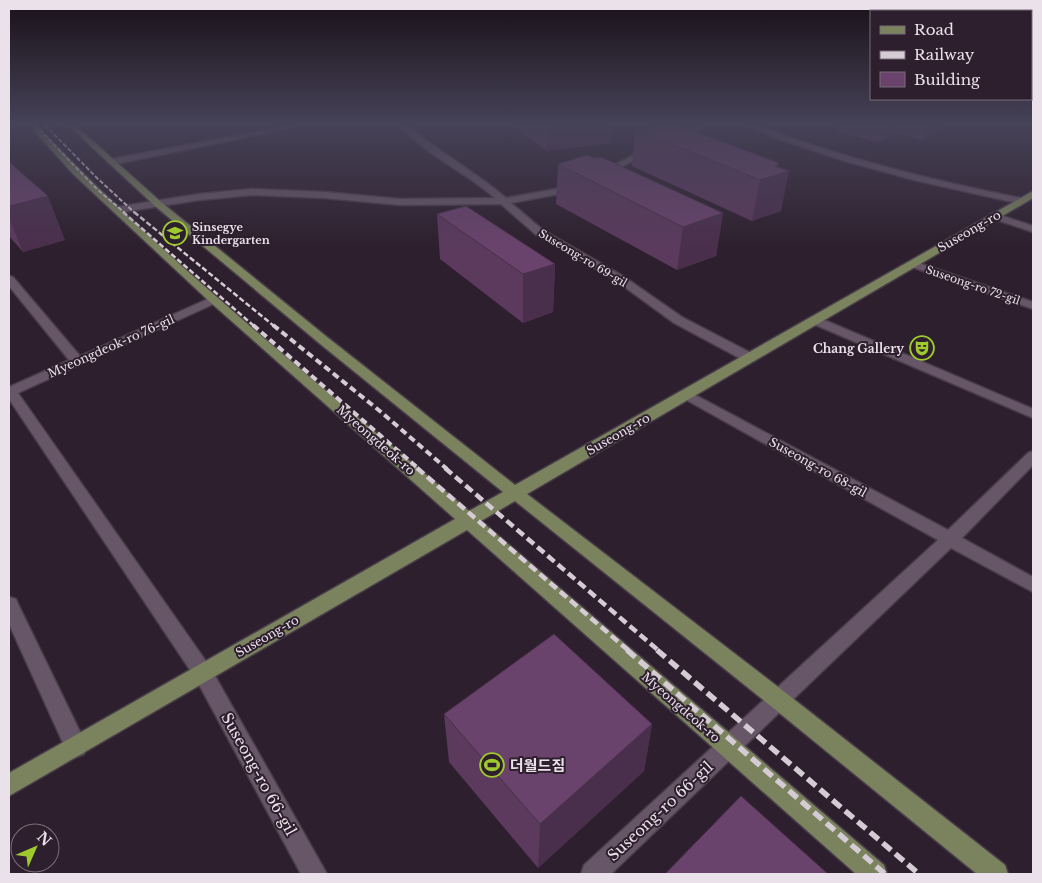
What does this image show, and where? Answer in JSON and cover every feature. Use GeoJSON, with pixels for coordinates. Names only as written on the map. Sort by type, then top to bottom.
{"type":"FeatureCollection","features":[{"type":"Feature","properties":{"kind":"main road","name":"Myeongdeok-ro"},"geometry":{"type":"LineString","coordinates":[[71,166],[214,300],[875,874]]}},
{"type":"Feature","properties":{"kind":"main road"},"geometry":{"type":"LineString","coordinates":[[116,166],[158,204],[323,340],[996,874]]}},
{"type":"Feature","properties":{"kind":"main road","name":"Suseong-ro"},"geometry":{"type":"LineString","coordinates":[[9,785],[1027,198]]}},
{"type":"Feature","properties":{"kind":"street","name":"Suseong-ro 69-gil"},"geometry":{"type":"LineString","coordinates":[[458,166],[481,181],[539,232],[619,278],[678,320],[750,358]]}},
{"type":"Feature","properties":{"kind":"street"},"geometry":{"type":"LineString","coordinates":[[117,210],[217,194],[252,192],[307,194],[400,202],[505,201],[564,190],[615,166]]}},
{"type":"Feature","properties":{"kind":"street"},"geometry":{"type":"LineString","coordinates":[[867,166],[931,183],[1027,198]]}},
{"type":"Feature","properties":{"kind":"street"},"geometry":{"type":"LineString","coordinates":[[994,216],[1033,228]]}},
{"type":"Feature","properties":{"kind":"street","name":"Suseong-ro 72-gil"},"geometry":{"type":"LineString","coordinates":[[913,264],[1033,306]]}},
{"type":"Feature","properties":{"kind":"street"},"geometry":{"type":"LineString","coordinates":[[9,279],[78,362]]}},
{"type":"Feature","properties":{"kind":"street","name":"Myeongdeok-ro 76-gil"},"geometry":{"type":"LineString","coordinates":[[9,392],[214,300]]}},
{"type":"Feature","properties":{"kind":"street"},"geometry":{"type":"LineString","coordinates":[[815,320],[1033,414]]}},
{"type":"Feature","properties":{"kind":"street"},"geometry":{"type":"LineString","coordinates":[[9,392],[203,673]]}},
{"type":"Feature","properties":{"kind":"street","name":"Suseong-ro 68-gil"},"geometry":{"type":"LineString","coordinates":[[686,394],[1033,585]]}},
{"type":"Feature","properties":{"kind":"street"},"geometry":{"type":"LineString","coordinates":[[950,539],[1033,456]]}},
{"type":"Feature","properties":{"kind":"street","name":"Myeongdeok-ro"},"geometry":{"type":"LineString","coordinates":[[728,748],[950,539]]}},
{"type":"Feature","properties":{"kind":"street"},"geometry":{"type":"LineString","coordinates":[[9,604],[76,746]]}},
{"type":"Feature","properties":{"kind":"street","name":"Suseong-ro 66-gil"},"geometry":{"type":"LineString","coordinates":[[203,673],[316,874]]}},
{"type":"Feature","properties":{"kind":"street","name":"Suseong-ro 66-gil"},"geometry":{"type":"LineString","coordinates":[[593,874],[728,748]]}},
{"type":"Feature","properties":{"kind":"building"},"geometry":{"type":"Polygon","coordinates":[[[9,166],[14,166],[48,196],[9,206],[9,166]]]}},
{"type":"Feature","properties":{"kind":"building"},"geometry":{"type":"Polygon","coordinates":[[[562,166],[621,166],[723,213],[683,227],[562,166]]]}},
{"type":"Feature","properties":{"kind":"building"},"geometry":{"type":"Polygon","coordinates":[[[726,166],[776,166],[789,171],[760,180],[726,166]]]}},
{"type":"Feature","properties":{"kind":"building"},"geometry":{"type":"Polygon","coordinates":[[[466,206],[555,264],[523,274],[437,214],[466,206]]]}},
{"type":"Feature","properties":{"kind":"building"},"geometry":{"type":"Polygon","coordinates":[[[554,634],[652,724],[540,824],[444,714],[554,634]]]}},
{"type":"Feature","properties":{"kind":"building"},"geometry":{"type":"Polygon","coordinates":[[[741,796],[828,874],[665,874],[741,796]]]}},
{"type":"Feature","properties":{"kind":"railway"},"geometry":{"type":"LineString","coordinates":[[75,166],[97,189],[125,213]]}},
{"type":"Feature","properties":{"kind":"railway"},"geometry":{"type":"LineString","coordinates":[[85,166],[135,213]]}},
{"type":"Feature","properties":{"kind":"railway"},"geometry":{"type":"LineString","coordinates":[[123,212],[254,326]]}},
{"type":"Feature","properties":{"kind":"railway"},"geometry":{"type":"LineString","coordinates":[[134,212],[274,326]]}},
{"type":"Feature","properties":{"kind":"railway"},"geometry":{"type":"LineString","coordinates":[[253,325],[419,469]]}},
{"type":"Feature","properties":{"kind":"railway"},"geometry":{"type":"LineString","coordinates":[[273,325],[381,412],[447,469]]}},
{"type":"Feature","properties":{"kind":"railway"},"geometry":{"type":"LineString","coordinates":[[417,468],[629,651]]}},
{"type":"Feature","properties":{"kind":"railway"},"geometry":{"type":"LineString","coordinates":[[445,468],[659,651]]}},
{"type":"Feature","properties":{"kind":"railway"},"geometry":{"type":"LineString","coordinates":[[627,650],[885,874]]}},
{"type":"Feature","properties":{"kind":"railway"},"geometry":{"type":"LineString","coordinates":[[657,650],[919,874]]}},
{"type":"Feature","properties":{"kind":"place","name":"Sinsegye Kindergarten"},"geometry":{"type":"Point","coordinates":[175,233]}},
{"type":"Feature","properties":{"kind":"place","name":"Chang Gallery"},"geometry":{"type":"Point","coordinates":[922,348]}},
{"type":"Feature","properties":{"kind":"place","name":"더월드짐"},"geometry":{"type":"Point","coordinates":[492,765]}}]}
